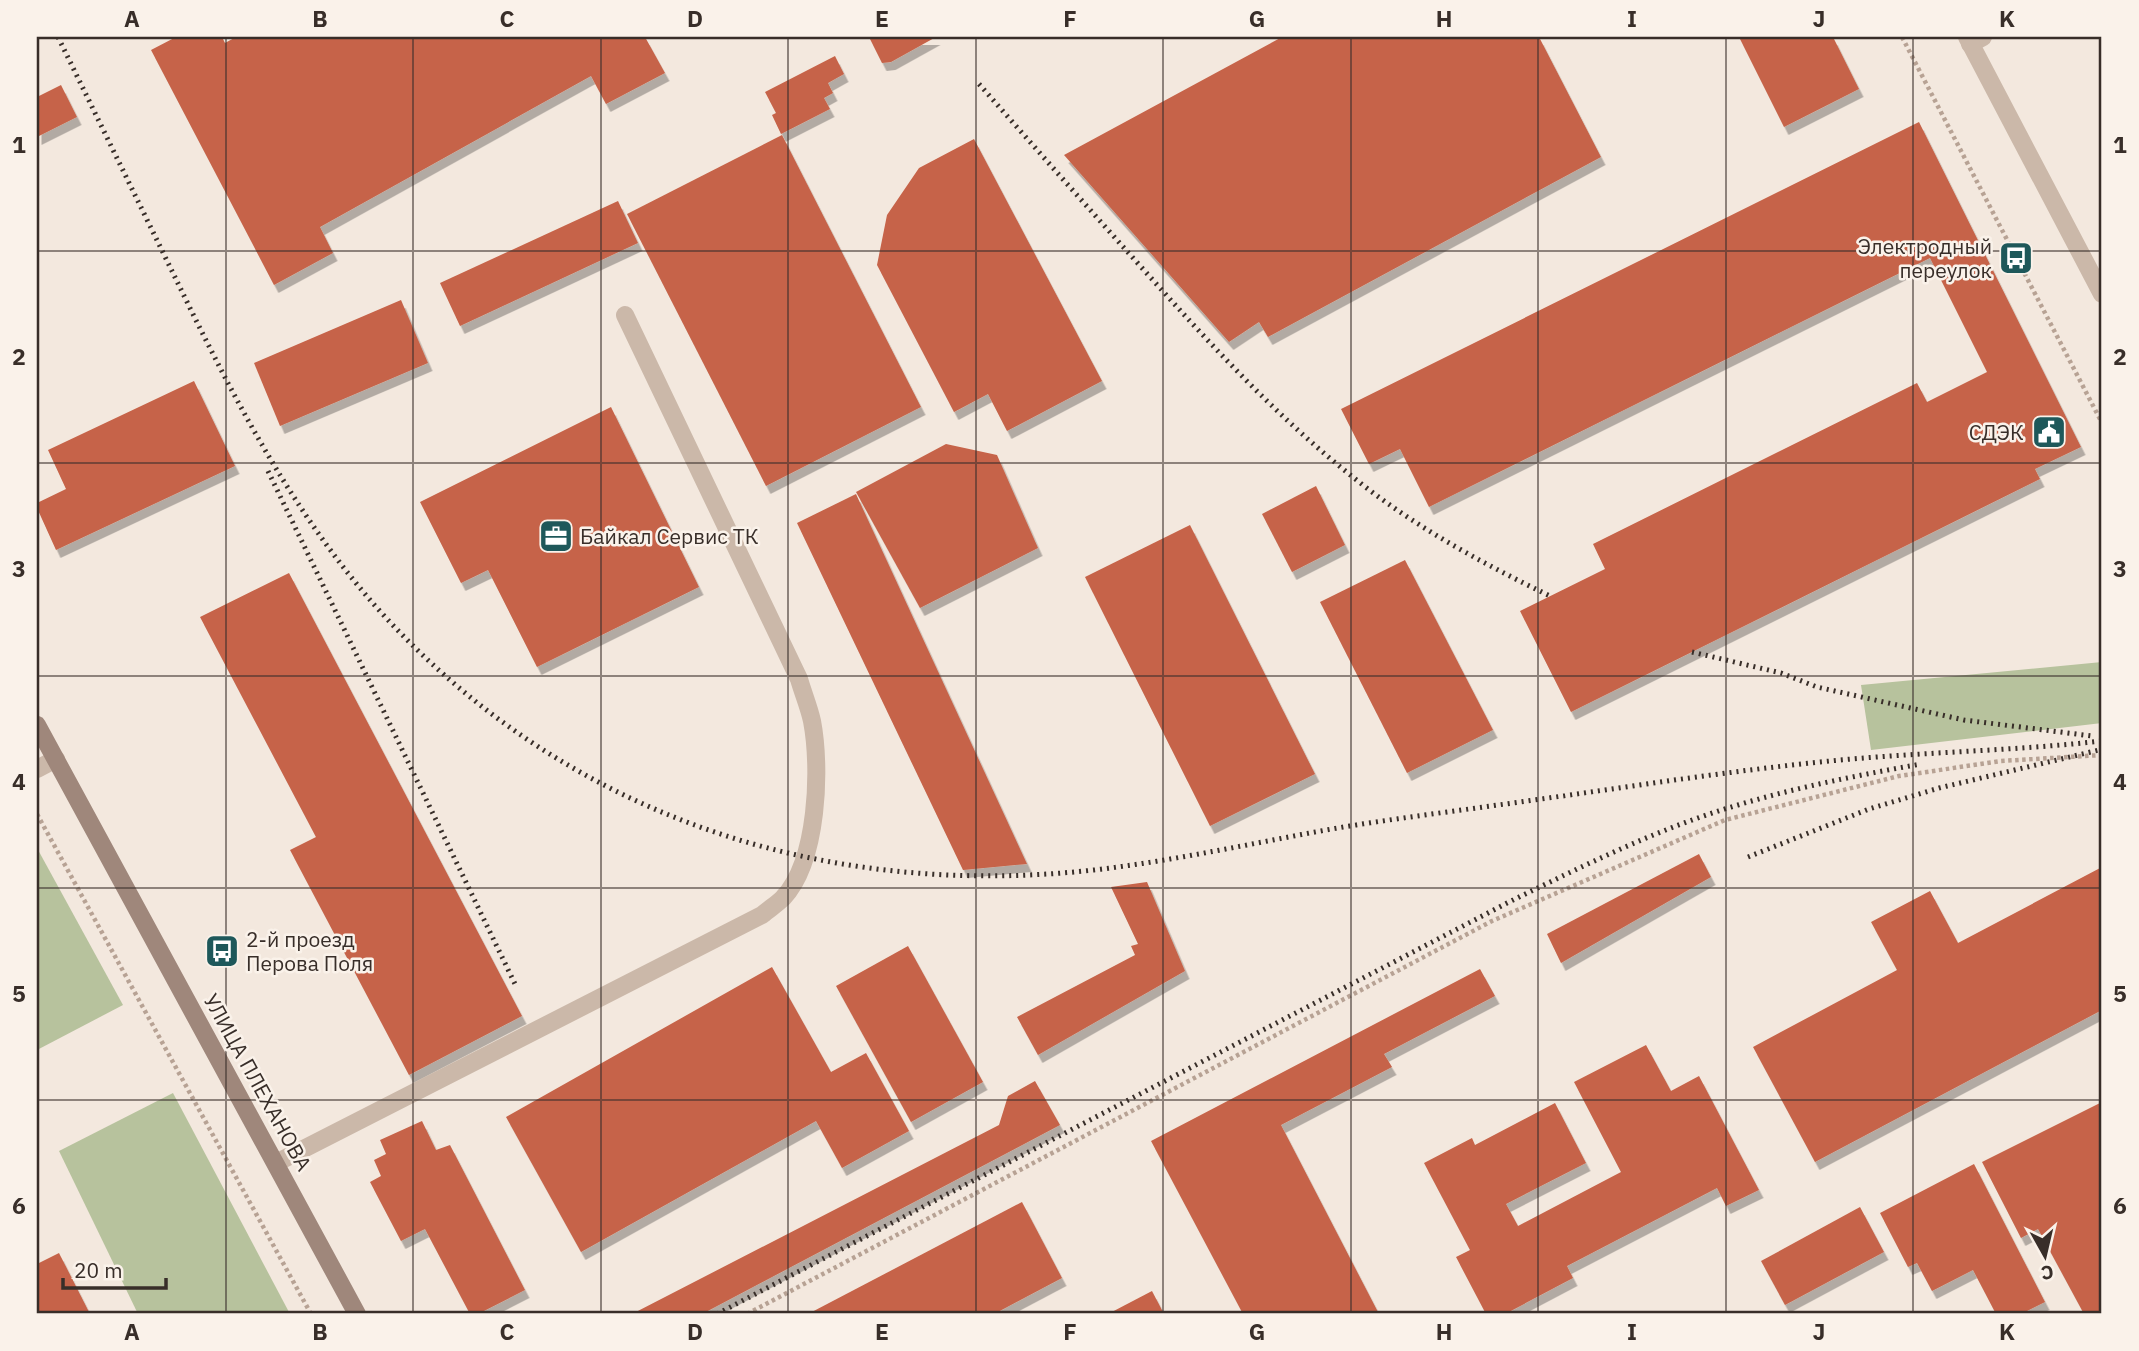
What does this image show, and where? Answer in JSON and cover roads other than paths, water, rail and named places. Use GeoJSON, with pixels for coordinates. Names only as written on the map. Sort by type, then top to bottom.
{"type":"FeatureCollection","features":[{"type":"Feature","properties":{"kind":"main road","name":"УЛИЦА ПЛЕХАНОВА"},"geometry":{"type":"LineString","coordinates":[[37,724],[357,1314]]}},
{"type":"Feature","properties":{"kind":"street"},"geometry":{"type":"LineString","coordinates":[[1973,39],[2102,293]]}},
{"type":"Feature","properties":{"kind":"street"},"geometry":{"type":"LineString","coordinates":[[276,1163],[762,915],[784,897],[796,880],[812,829],[816,794],[812,721],[799,679],[625,315]]}},
{"type":"Feature","properties":{"kind":"street"},"geometry":{"type":"LineString","coordinates":[[37,769],[56,759]]}},
{"type":"Feature","properties":{"kind":"railway"},"geometry":{"type":"LineString","coordinates":[[58,37],[239,404],[289,490],[346,571],[378,609],[451,681],[530,741],[614,790],[703,828],[796,855],[893,871],[992,876],[1094,870],[1369,823],[1747,770],[1864,758],[2102,741]]}},
{"type":"Feature","properties":{"kind":"railway"},"geometry":{"type":"LineString","coordinates":[[979,84],[1190,321],[1247,381],[1307,438],[1372,492],[1415,522],[1481,561],[1550,596]]}},
{"type":"Feature","properties":{"kind":"railway"},"geometry":{"type":"LineString","coordinates":[[268,471],[515,984]]}},
{"type":"Feature","properties":{"kind":"railway"},"geometry":{"type":"LineString","coordinates":[[1692,652],[1781,673],[1817,687],[1964,720],[2092,736]]}},
{"type":"Feature","properties":{"kind":"railway"},"geometry":{"type":"LineString","coordinates":[[1748,857],[1869,809],[1939,788],[2099,750]]}},
{"type":"Feature","properties":{"kind":"railway"},"geometry":{"type":"LineString","coordinates":[[717,1314],[1511,901],[1595,861],[1651,836],[1738,805],[1829,782],[1921,764]]}},
{"type":"Feature","properties":{"kind":"place","name":"Электродный переулок"},"geometry":{"type":"Point","coordinates":[2016,258]}},
{"type":"Feature","properties":{"kind":"place","name":"СДЭК"},"geometry":{"type":"Point","coordinates":[2049,432]}},
{"type":"Feature","properties":{"kind":"place","name":"Байкал Сервис ТК"},"geometry":{"type":"Point","coordinates":[556,536]}},
{"type":"Feature","properties":{"kind":"place","name":"2-й проезд Перова Поля"},"geometry":{"type":"Point","coordinates":[222,951]}}]}
